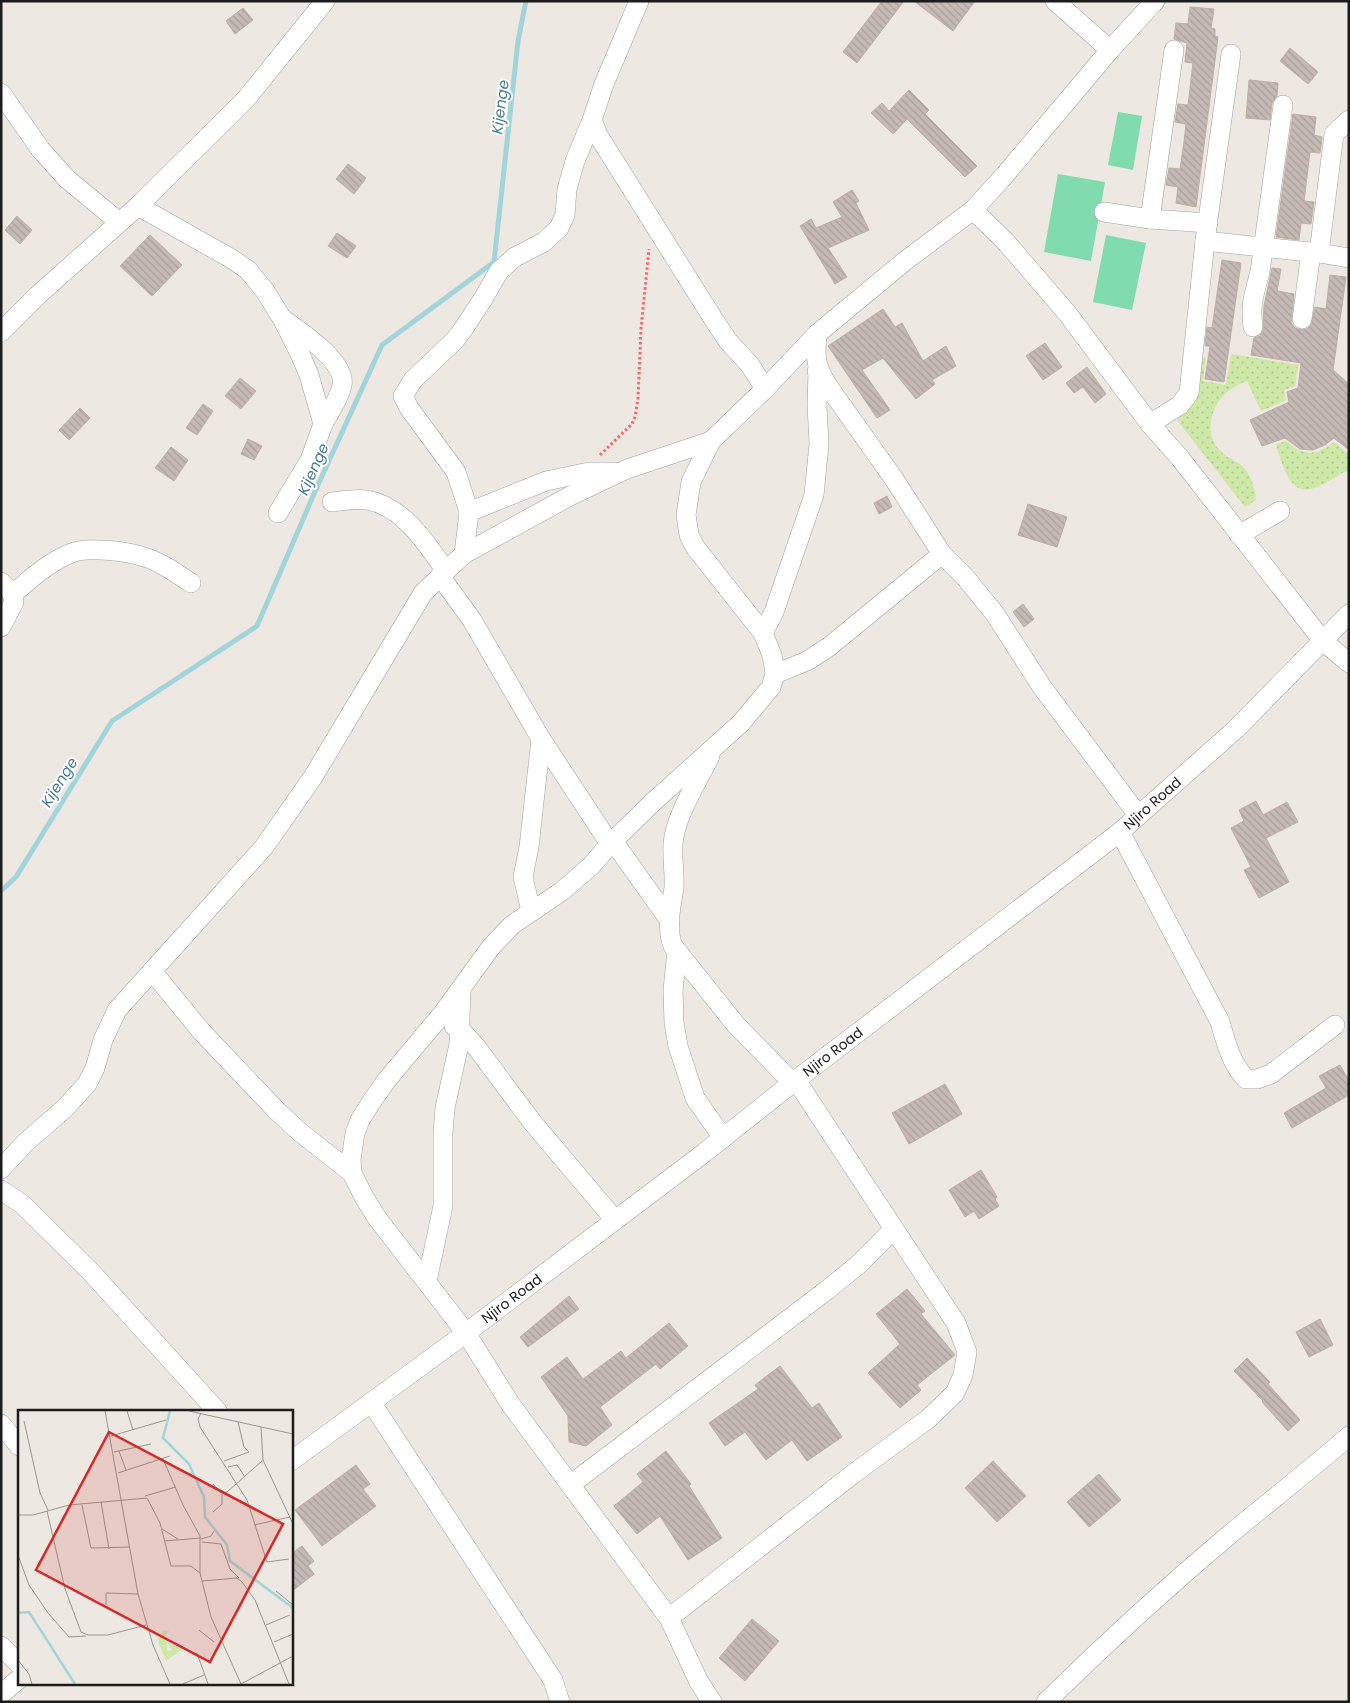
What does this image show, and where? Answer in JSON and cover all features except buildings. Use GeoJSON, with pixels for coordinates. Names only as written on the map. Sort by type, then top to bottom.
{"type":"FeatureCollection","features":[{"type":"Feature","properties":{"kind":"street"},"geometry":{"type":"LineString","coordinates":[[1,332],[38,295],[138,206],[246,100],[325,1]]}},
{"type":"Feature","properties":{"kind":"street"},"geometry":{"type":"LineString","coordinates":[[464,554],[469,512],[456,472],[409,408],[403,396],[413,380],[455,340],[483,299],[499,271],[514,257],[544,242],[559,228],[565,215],[567,189],[575,161],[639,1]]}},
{"type":"Feature","properties":{"kind":"street"},"geometry":{"type":"LineString","coordinates":[[1055,1],[1110,50]]}},
{"type":"Feature","properties":{"kind":"street"},"geometry":{"type":"LineString","coordinates":[[712,1702],[699,1682],[669,1618],[511,1404],[466,1333],[377,1218],[352,1173],[352,1145],[360,1120],[386,1081],[436,1022],[491,947],[512,925],[562,891],[591,866],[612,842],[652,803],[741,723],[771,687],[775,674],[772,655],[763,633],[695,547],[689,535],[686,515],[691,482],[711,441],[817,334],[906,261],[973,210],[1110,50],[1155,1]]}},
{"type":"Feature","properties":{"kind":"street"},"geometry":{"type":"LineString","coordinates":[[1150,219],[1174,50]]}},
{"type":"Feature","properties":{"kind":"street"},"geometry":{"type":"LineString","coordinates":[[1150,424],[1180,406],[1189,393],[1207,232],[1231,54]]}},
{"type":"Feature","properties":{"kind":"street"},"geometry":{"type":"LineString","coordinates":[[1,93],[41,150],[67,179],[119,222]]}},
{"type":"Feature","properties":{"kind":"street"},"geometry":{"type":"LineString","coordinates":[[1253,327],[1250,309],[1260,272],[1282,105]]}},
{"type":"Feature","properties":{"kind":"street"},"geometry":{"type":"LineString","coordinates":[[592,120],[598,135],[728,341],[750,365],[764,389]]}},
{"type":"Feature","properties":{"kind":"street"},"geometry":{"type":"LineString","coordinates":[[1302,319],[1334,134],[1349,120]]}},
{"type":"Feature","properties":{"kind":"street"},"geometry":{"type":"LineString","coordinates":[[138,206],[248,270],[265,291],[283,320],[309,375],[323,424]]}},
{"type":"Feature","properties":{"kind":"street"},"geometry":{"type":"LineString","coordinates":[[973,210],[1005,241],[1067,314],[1150,424],[1180,458],[1323,640],[1349,663]]}},
{"type":"Feature","properties":{"kind":"street"},"geometry":{"type":"LineString","coordinates":[[1104,212],[1150,219],[1263,247],[1315,252],[1349,258]]}},
{"type":"Feature","properties":{"kind":"street"},"geometry":{"type":"LineString","coordinates":[[278,513],[310,460],[323,424],[342,387],[338,366],[317,346],[283,320]]}},
{"type":"Feature","properties":{"kind":"street"},"geometry":{"type":"LineString","coordinates":[[763,633],[774,612],[814,495],[820,444],[817,405],[818,371],[815,356],[817,334]]}},
{"type":"Feature","properties":{"kind":"street"},"geometry":{"type":"LineString","coordinates":[[789,362],[818,371],[894,479],[942,554],[965,577],[995,614],[1042,687],[1138,815]]}},
{"type":"Feature","properties":{"kind":"street"},"geometry":{"type":"LineString","coordinates":[[1,1169],[25,1143],[65,1108],[87,1084],[96,1068],[104,1040],[118,1010],[264,847],[313,777],[424,592],[464,554],[570,496],[621,472],[711,441]]}},
{"type":"Feature","properties":{"kind":"street"},"geometry":{"type":"LineString","coordinates":[[469,512],[546,481],[588,472],[621,472]]}},
{"type":"Feature","properties":{"kind":"street"},"geometry":{"type":"LineString","coordinates":[[332,502],[365,500],[384,505],[400,516],[422,539],[472,620],[541,739],[612,842],[670,921]]}},
{"type":"Feature","properties":{"kind":"street"},"geometry":{"type":"LineString","coordinates":[[1239,535],[1280,511]]}},
{"type":"Feature","properties":{"kind":"street"},"geometry":{"type":"LineString","coordinates":[[1,626],[14,602],[7,588],[70,552],[90,549],[143,556],[191,583]]}},
{"type":"Feature","properties":{"kind":"street"},"geometry":{"type":"LineString","coordinates":[[775,674],[807,661],[830,646],[942,554]]}},
{"type":"Feature","properties":{"kind":"street","name":"Njiro Road"},"geometry":{"type":"LineString","coordinates":[[292,1460],[466,1333],[615,1220],[1120,832],[1236,729],[1349,614]]}},
{"type":"Feature","properties":{"kind":"street"},"geometry":{"type":"LineString","coordinates":[[531,911],[523,877],[529,847],[541,739]]}},
{"type":"Feature","properties":{"kind":"street"},"geometry":{"type":"LineString","coordinates":[[669,1618],[853,1474],[928,1418],[955,1393],[963,1375],[967,1352],[956,1323],[795,1082],[736,1025],[677,951],[670,939],[675,879],[673,845],[679,819],[715,747]]}},
{"type":"Feature","properties":{"kind":"street"},"geometry":{"type":"LineString","coordinates":[[1120,832],[1220,1022],[1238,1071],[1246,1079],[1258,1079],[1271,1074],[1335,1025]]}},
{"type":"Feature","properties":{"kind":"street"},"geometry":{"type":"LineString","coordinates":[[677,951],[673,990],[674,1023],[678,1046],[695,1098],[723,1138]]}},
{"type":"Feature","properties":{"kind":"street"},"geometry":{"type":"LineString","coordinates":[[152,971],[201,1031],[277,1111],[301,1133],[352,1173]]}},
{"type":"Feature","properties":{"kind":"street"},"geometry":{"type":"LineString","coordinates":[[427,1281],[443,1206],[445,1108],[460,1029],[461,990]]}},
{"type":"Feature","properties":{"kind":"street"},"geometry":{"type":"LineString","coordinates":[[436,1022],[452,1025],[460,1029],[477,1048],[533,1123],[615,1220]]}},
{"type":"Feature","properties":{"kind":"street"},"geometry":{"type":"LineString","coordinates":[[1,1190],[22,1204],[91,1272],[216,1410]]}},
{"type":"Feature","properties":{"kind":"street"},"geometry":{"type":"LineString","coordinates":[[570,1485],[827,1290],[858,1265],[894,1229]]}},
{"type":"Feature","properties":{"kind":"street"},"geometry":{"type":"LineString","coordinates":[[371,1402],[553,1680],[560,1702]]}},
{"type":"Feature","properties":{"kind":"street"},"geometry":{"type":"LineString","coordinates":[[1,1424],[18,1445]]}},
{"type":"Feature","properties":{"kind":"street"},"geometry":{"type":"LineString","coordinates":[[1046,1702],[1111,1639],[1349,1436]]}},
{"type":"Feature","properties":{"kind":"street"},"geometry":{"type":"LineString","coordinates":[[1,1646],[18,1663]]}},
{"type":"Feature","properties":{"kind":"street"},"geometry":{"type":"LineString","coordinates":[[1,1694],[18,1680]]}},
{"type":"Feature","properties":{"kind":"path"},"geometry":{"type":"LineString","coordinates":[[588,472],[596,459],[632,424],[635,417],[638,399],[641,329],[652,222]]}},
{"type":"Feature","properties":{"kind":"green space"},"geometry":{"type":"Polygon","coordinates":[[[1118,112],[1142,116],[1133,170],[1108,165],[1118,112]]]}},
{"type":"Feature","properties":{"kind":"green space"},"geometry":{"type":"Polygon","coordinates":[[[1058,174],[1105,182],[1091,261],[1044,252],[1058,174]]]}},
{"type":"Feature","properties":{"kind":"green space"},"geometry":{"type":"Polygon","coordinates":[[[1106,235],[1146,243],[1132,310],[1093,302],[1106,235]]]}},
{"type":"Feature","properties":{"kind":"green space"},"geometry":{"type":"Polygon","coordinates":[[[1231,354],[1298,365],[1295,386],[1284,390],[1286,400],[1261,411],[1247,381],[1227,392],[1214,410],[1210,429],[1216,446],[1244,469],[1250,477],[1253,486],[1256,500],[1245,507],[1177,420],[1191,407],[1198,393],[1201,359],[1206,357],[1203,381],[1226,385],[1231,354]]]}},
{"type":"Feature","properties":{"kind":"green space"},"geometry":{"type":"Polygon","coordinates":[[[1286,441],[1298,450],[1309,453],[1321,450],[1334,442],[1349,455],[1349,474],[1346,471],[1311,489],[1297,487],[1291,481],[1283,466],[1276,444],[1286,441]]]}},
{"type":"Feature","properties":{"kind":"waterway","name":"Kijenge"},"geometry":{"type":"LineString","coordinates":[[1,891],[16,877],[112,721],[257,626],[317,487],[382,345],[494,262],[518,41],[526,1]]}}]}
